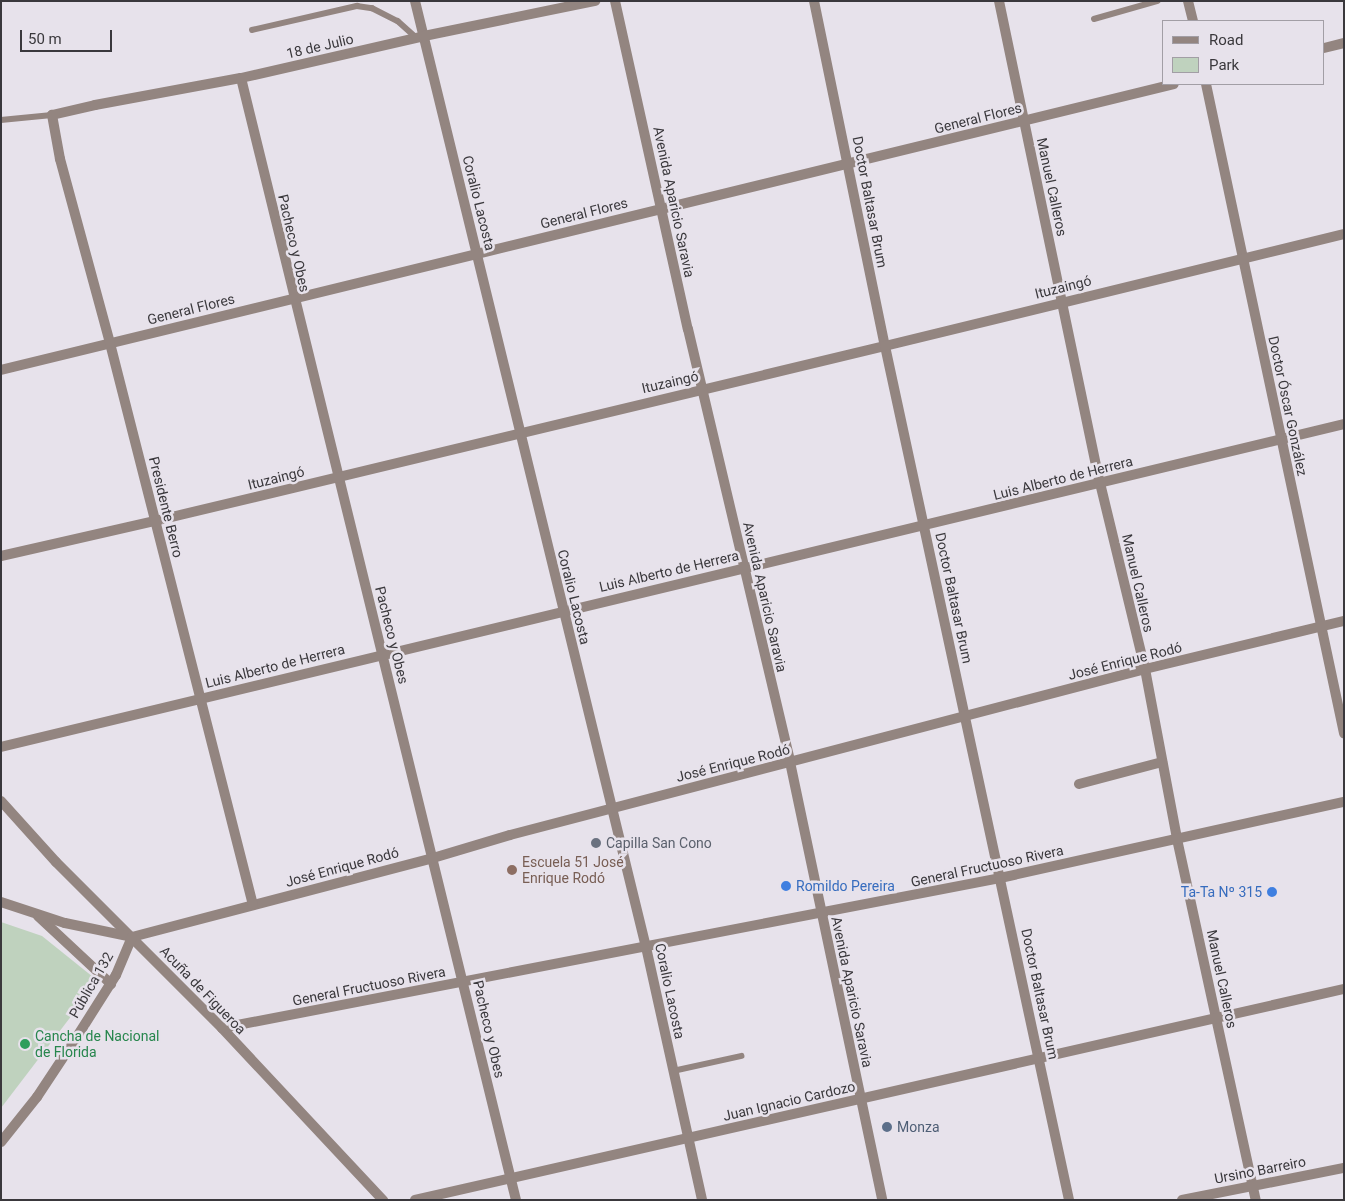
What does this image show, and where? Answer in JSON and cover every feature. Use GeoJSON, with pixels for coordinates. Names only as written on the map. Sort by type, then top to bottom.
{"type":"FeatureCollection","features":[{"type":"Feature","properties":{"kind":"street","name":"Coralio Lacosta"},"geometry":{"type":"LineString","coordinates":[[415,1],[420,37],[478,253],[519,432],[646,947],[702,1200]]}},
{"type":"Feature","properties":{"kind":"street","name":"18 de Julio"},"geometry":{"type":"LineString","coordinates":[[52,116],[95,105],[241,78],[420,37],[594,1]]}},
{"type":"Feature","properties":{"kind":"street","name":"Avenida Aparicio Saravia"},"geometry":{"type":"LineString","coordinates":[[615,1],[790,762],[882,1200]]}},
{"type":"Feature","properties":{"kind":"street","name":"Doctor Baltasar Brum"},"geometry":{"type":"LineString","coordinates":[[814,1],[964,718],[1040,1058],[1069,1200]]}},
{"type":"Feature","properties":{"kind":"street","name":"Manuel Calleros"},"geometry":{"type":"LineString","coordinates":[[999,1],[1100,483],[1145,669],[1177,839],[1256,1200]]}},
{"type":"Feature","properties":{"kind":"street"},"geometry":{"type":"LineString","coordinates":[[1188,1],[1193,20]]}},
{"type":"Feature","properties":{"kind":"street"},"geometry":{"type":"LineString","coordinates":[[1325,48],[1344,43]]}},
{"type":"Feature","properties":{"kind":"street","name":"Pacheco y Obes"},"geometry":{"type":"LineString","coordinates":[[241,78],[293,298],[464,981],[516,1200]]}},
{"type":"Feature","properties":{"kind":"street","name":"General Flores"},"geometry":{"type":"LineString","coordinates":[[1,370],[1170,85]]}},
{"type":"Feature","properties":{"kind":"street","name":"Doctor Óscar González"},"geometry":{"type":"LineString","coordinates":[[1206,85],[1344,733]]}},
{"type":"Feature","properties":{"kind":"street","name":"Presidente Berro"},"geometry":{"type":"LineString","coordinates":[[52,116],[60,159],[110,343],[253,905]]}},
{"type":"Feature","properties":{"kind":"street","name":"Ituzaingó"},"geometry":{"type":"LineString","coordinates":[[1,556],[155,522],[519,432],[885,346],[1062,301],[1344,234]]}},
{"type":"Feature","properties":{"kind":"street","name":"Luis Alberto de Herrera"},"geometry":{"type":"LineString","coordinates":[[1,747],[563,610],[925,526],[1344,424]]}},
{"type":"Feature","properties":{"kind":"street","name":"José Enrique Rodó"},"geometry":{"type":"LineString","coordinates":[[132,937],[433,858],[612,808],[964,718],[1145,669],[1344,622]]}},
{"type":"Feature","properties":{"kind":"street"},"geometry":{"type":"LineString","coordinates":[[1079,784],[1162,762]]}},
{"type":"Feature","properties":{"kind":"street","name":"Acuña de Figueroa"},"geometry":{"type":"LineString","coordinates":[[1,801],[56,862],[222,1028],[383,1200]]}},
{"type":"Feature","properties":{"kind":"street","name":"General Fructuoso Rivera"},"geometry":{"type":"LineString","coordinates":[[222,1028],[1000,878],[1344,802]]}},
{"type":"Feature","properties":{"kind":"street"},"geometry":{"type":"LineString","coordinates":[[1,902],[65,923],[132,937]]}},
{"type":"Feature","properties":{"kind":"street"},"geometry":{"type":"LineString","coordinates":[[36,914],[110,984]]}},
{"type":"Feature","properties":{"kind":"street","name":"Pública 132"},"geometry":{"type":"LineString","coordinates":[[1,1142],[37,1097],[110,984],[132,937]]}},
{"type":"Feature","properties":{"kind":"street","name":"Juan Ignacio Cardozo"},"geometry":{"type":"LineString","coordinates":[[415,1200],[1344,989]]}},
{"type":"Feature","properties":{"kind":"street","name":"Ursino Barreiro"},"geometry":{"type":"LineString","coordinates":[[1182,1200],[1344,1168]]}},
{"type":"Feature","properties":{"kind":"lane"},"geometry":{"type":"LineString","coordinates":[[1094,19],[1157,1]]}},
{"type":"Feature","properties":{"kind":"lane"},"geometry":{"type":"LineString","coordinates":[[252,30],[357,6],[372,8],[398,21],[420,37]]}},
{"type":"Feature","properties":{"kind":"lane"},"geometry":{"type":"LineString","coordinates":[[1,120],[52,116]]}},
{"type":"Feature","properties":{"kind":"lane"},"geometry":{"type":"LineString","coordinates":[[673,1071],[741,1056]]}},
{"type":"Feature","properties":{"kind":"green space","name":"Cancha de Nacional de Florida"},"geometry":{"type":"Polygon","coordinates":[[[1,922],[42,936],[98,981],[1,1108],[1,922]]]}},
{"type":"Feature","properties":{"kind":"place","name":"Capilla San Cono"},"geometry":{"type":"Point","coordinates":[596,843]}},
{"type":"Feature","properties":{"kind":"place","name":"Escuela 51 José Enrique Rodó"},"geometry":{"type":"Point","coordinates":[512,870]}},
{"type":"Feature","properties":{"kind":"place","name":"Romildo Pereira"},"geometry":{"type":"Point","coordinates":[786,886]}},
{"type":"Feature","properties":{"kind":"place","name":"Ta-Ta Nº 315"},"geometry":{"type":"Point","coordinates":[1272,892]}},
{"type":"Feature","properties":{"kind":"place","name":"Cancha de Nacional de Florida"},"geometry":{"type":"Point","coordinates":[25,1044]}},
{"type":"Feature","properties":{"kind":"place","name":"Monza"},"geometry":{"type":"Point","coordinates":[887,1127]}}]}
